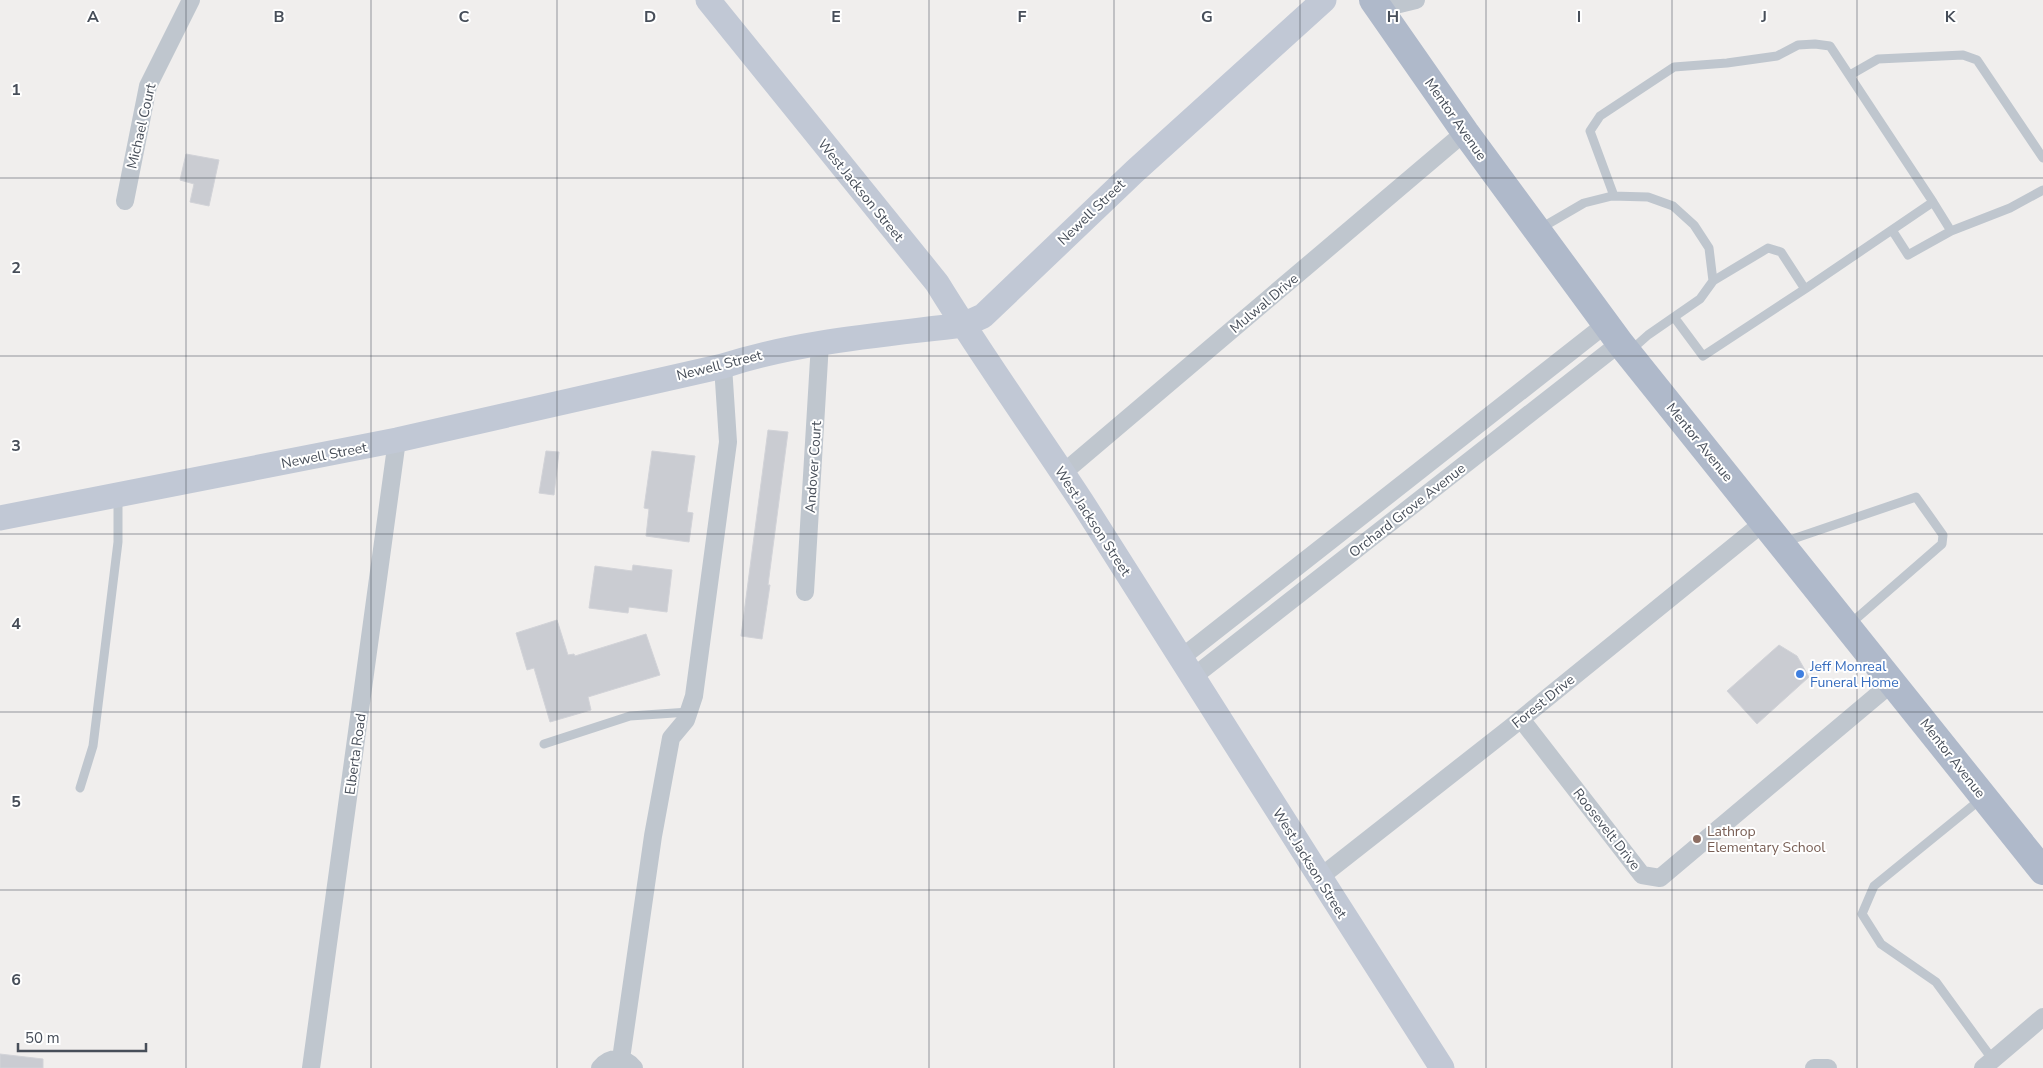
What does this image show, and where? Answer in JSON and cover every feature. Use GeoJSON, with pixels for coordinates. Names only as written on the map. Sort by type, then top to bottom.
{"type":"FeatureCollection","features":[{"type":"Feature","properties":{"kind":"main road","name":"Mentor Avenue"},"geometry":{"type":"LineString","coordinates":[[1376,5],[1464,132],[1618,340],[2043,871]]}},
{"type":"Feature","properties":{"kind":"street","name":"Michael Court"},"geometry":{"type":"LineString","coordinates":[[125,201],[148,86],[191,0]]}},
{"type":"Feature","properties":{"kind":"street","name":"West Jackson Street"},"geometry":{"type":"LineString","coordinates":[[708,0],[937,283],[963,325],[1063,473],[1319,878],[1442,1068]]}},
{"type":"Feature","properties":{"kind":"street","name":"Newell Street"},"geometry":{"type":"LineString","coordinates":[[0,518],[397,440],[723,366],[752,356],[820,343],[963,325],[983,316],[1135,170],[1324,0]]}},
{"type":"Feature","properties":{"kind":"street"},"geometry":{"type":"LineString","coordinates":[[1376,5],[1416,0]]}},
{"type":"Feature","properties":{"kind":"street","name":"Mulwal Drive"},"geometry":{"type":"LineString","coordinates":[[1063,473],[1464,132]]}},
{"type":"Feature","properties":{"kind":"street","name":"Orchard Grove Avenue"},"geometry":{"type":"LineString","coordinates":[[1187,667],[1618,340]]}},
{"type":"Feature","properties":{"kind":"street","name":"Orchard Grove Avenue"},"geometry":{"type":"LineString","coordinates":[[1187,667],[1618,340]]}},
{"type":"Feature","properties":{"kind":"street","name":"Andover Court"},"geometry":{"type":"LineString","coordinates":[[805,592],[820,343]]}},
{"type":"Feature","properties":{"kind":"street"},"geometry":{"type":"LineString","coordinates":[[600,1068],[606,1061],[627,1064],[652,836],[671,738],[686,720],[694,696],[728,442],[723,366]]}},
{"type":"Feature","properties":{"kind":"street","name":"Elberta Road"},"geometry":{"type":"LineString","coordinates":[[311,1068],[397,440]]}},
{"type":"Feature","properties":{"kind":"street","name":"Forest Drive"},"geometry":{"type":"LineString","coordinates":[[1319,878],[1521,719],[1764,522]]}},
{"type":"Feature","properties":{"kind":"street","name":"Roosevelt Drive"},"geometry":{"type":"LineString","coordinates":[[1521,719],[1642,875],[1660,878],[1893,682]]}},
{"type":"Feature","properties":{"kind":"street"},"geometry":{"type":"LineString","coordinates":[[1988,1064],[2043,1018]]}},
{"type":"Feature","properties":{"kind":"street"},"geometry":{"type":"LineString","coordinates":[[1814,1068],[1828,1068]]}},
{"type":"Feature","properties":{"kind":"lane"},"geometry":{"type":"LineString","coordinates":[[1614,196],[1590,130],[1600,116],[1674,67],[1726,63],[1777,56],[1798,45],[1815,44],[1830,46],[1951,231]]}},
{"type":"Feature","properties":{"kind":"lane"},"geometry":{"type":"LineString","coordinates":[[1850,75],[1878,59],[1963,55],[1977,60],[2043,158]]}},
{"type":"Feature","properties":{"kind":"lane"},"geometry":{"type":"LineString","coordinates":[[1892,230],[1908,255],[1951,231],[2010,208],[2043,190]]}},
{"type":"Feature","properties":{"kind":"lane"},"geometry":{"type":"LineString","coordinates":[[1537,230],[1584,203],[1614,196],[1648,197],[1673,206],[1694,225],[1709,248],[1713,280]]}},
{"type":"Feature","properties":{"kind":"lane"},"geometry":{"type":"LineString","coordinates":[[1674,317],[1703,356],[1933,202]]}},
{"type":"Feature","properties":{"kind":"lane"},"geometry":{"type":"LineString","coordinates":[[1618,340],[1648,335],[1700,299],[1713,280],[1768,248],[1781,252],[1805,289]]}},
{"type":"Feature","properties":{"kind":"lane"},"geometry":{"type":"LineString","coordinates":[[80,788],[93,746],[118,542],[118,496]]}},
{"type":"Feature","properties":{"kind":"lane"},"geometry":{"type":"LineString","coordinates":[[1781,543],[1916,497],[1943,535],[1942,544],[1848,626]]}},
{"type":"Feature","properties":{"kind":"lane"},"geometry":{"type":"LineString","coordinates":[[544,744],[630,716],[689,712]]}},
{"type":"Feature","properties":{"kind":"lane"},"geometry":{"type":"LineString","coordinates":[[1984,796],[1874,886],[1862,914],[1881,944],[1936,982],[1988,1064]]}},
{"type":"Feature","properties":{"kind":"building"},"geometry":{"type":"Polygon","coordinates":[[[186,154],[219,160],[209,206],[190,202],[194,184],[180,180],[186,154]]]}},
{"type":"Feature","properties":{"kind":"building"},"geometry":{"type":"Polygon","coordinates":[[[768,430],[788,432],[762,639],[741,636],[768,430]]]}},
{"type":"Feature","properties":{"kind":"building"},"geometry":{"type":"Polygon","coordinates":[[[546,451],[559,452],[554,495],[539,493],[546,451]]]}},
{"type":"Feature","properties":{"kind":"building"},"geometry":{"type":"Polygon","coordinates":[[[652,451],[695,456],[687,512],[693,513],[689,542],[646,536],[649,509],[644,508],[652,451]]]}},
{"type":"Feature","properties":{"kind":"building"},"geometry":{"type":"Polygon","coordinates":[[[633,565],[672,570],[667,612],[629,607],[628,613],[589,608],[595,566],[632,571],[633,565]]]}},
{"type":"Feature","properties":{"kind":"building"},"geometry":{"type":"Polygon","coordinates":[[[557,620],[568,655],[574,654],[575,656],[646,634],[660,675],[588,697],[591,710],[550,722],[534,668],[527,670],[516,633],[557,620]]]}},
{"type":"Feature","properties":{"kind":"building"},"geometry":{"type":"Polygon","coordinates":[[[1779,645],[1797,656],[1809,677],[1757,724],[1727,691],[1779,645]]]}},
{"type":"Feature","properties":{"kind":"building"},"geometry":{"type":"Polygon","coordinates":[[[0,1054],[43,1059],[43,1068],[0,1068],[0,1054]]]}},
{"type":"Feature","properties":{"kind":"place","name":"Jeff Monreal Funeral Home"},"geometry":{"type":"Point","coordinates":[1800,674]}},
{"type":"Feature","properties":{"kind":"place","name":"Lathrop Elementary School"},"geometry":{"type":"Point","coordinates":[1697,839]}}]}
